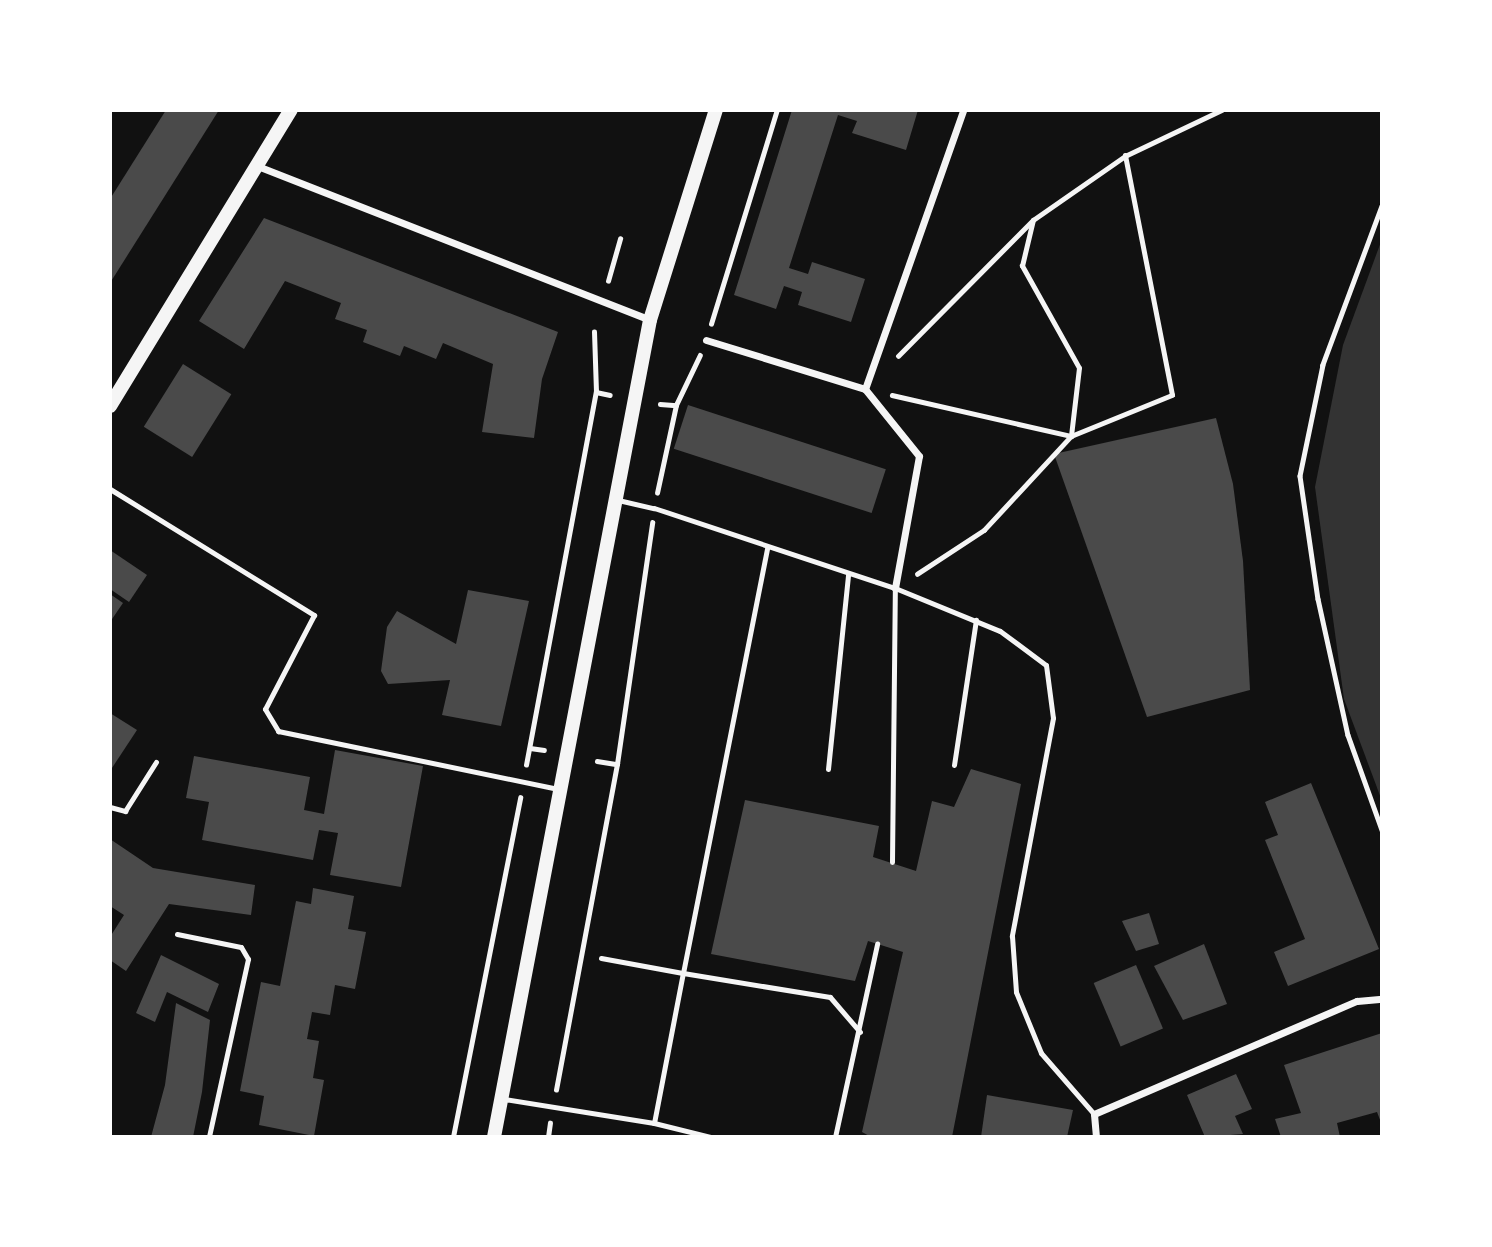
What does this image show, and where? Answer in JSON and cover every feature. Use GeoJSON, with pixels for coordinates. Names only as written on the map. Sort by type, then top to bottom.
{"type":"FeatureCollection","features":[{"type":"Feature","properties":{"kind":"main road"},"geometry":{"type":"LineString","coordinates":[[110,406],[260,167],[291,110]]}},
{"type":"Feature","properties":{"kind":"main road"},"geometry":{"type":"LineString","coordinates":[[494,1137],[650,320],[716,110]]}},
{"type":"Feature","properties":{"kind":"street"},"geometry":{"type":"LineString","coordinates":[[865,389],[963,110]]}},
{"type":"Feature","properties":{"kind":"street"},"geometry":{"type":"LineString","coordinates":[[260,167],[650,320]]}},
{"type":"Feature","properties":{"kind":"street"},"geometry":{"type":"LineString","coordinates":[[706,340],[865,389],[919,456],[895,588]]}},
{"type":"Feature","properties":{"kind":"street"},"geometry":{"type":"LineString","coordinates":[[1096,1137],[1094,1114],[1357,1001],[1382,999]]}},
{"type":"Feature","properties":{"kind":"lane"},"geometry":{"type":"LineString","coordinates":[[110,489],[314,615],[265,709],[278,731],[561,790]]}},
{"type":"Feature","properties":{"kind":"lane"},"geometry":{"type":"LineString","coordinates":[[615,499],[654,508],[895,588],[1000,631],[1046,665],[1053,718],[1012,936],[1016,992],[1041,1053],[1094,1114]]}},
{"type":"Feature","properties":{"kind":"lane"},"geometry":{"type":"LineString","coordinates":[[654,1123],[767,547]]}},
{"type":"Feature","properties":{"kind":"lane"},"geometry":{"type":"LineString","coordinates":[[828,769],[848,574]]}},
{"type":"Feature","properties":{"kind":"lane"},"geometry":{"type":"LineString","coordinates":[[892,862],[895,588]]}},
{"type":"Feature","properties":{"kind":"lane"},"geometry":{"type":"LineString","coordinates":[[954,765],[976,620]]}},
{"type":"Feature","properties":{"kind":"lane"},"geometry":{"type":"LineString","coordinates":[[110,807],[125,811],[156,762]]}},
{"type":"Feature","properties":{"kind":"lane"},"geometry":{"type":"LineString","coordinates":[[177,934],[241,947],[248,958],[209,1137]]}},
{"type":"Feature","properties":{"kind":"lane"},"geometry":{"type":"LineString","coordinates":[[835,1137],[860,1032],[877,944]]}},
{"type":"Feature","properties":{"kind":"lane"},"geometry":{"type":"LineString","coordinates":[[601,958],[830,997],[845,1009],[860,1032]]}},
{"type":"Feature","properties":{"kind":"lane"},"geometry":{"type":"LineString","coordinates":[[501,1099],[654,1123],[711,1137]]}},
{"type":"Feature","properties":{"kind":"path"},"geometry":{"type":"LineString","coordinates":[[548,1137],[617,764],[654,508],[676,405],[706,340],[777,110]]}},
{"type":"Feature","properties":{"kind":"path"},"geometry":{"type":"LineString","coordinates":[[893,361],[1033,220],[1125,156],[1222,110]]}},
{"type":"Feature","properties":{"kind":"path"},"geometry":{"type":"LineString","coordinates":[[895,588],[984,530],[1071,436],[1172,394],[1125,156]]}},
{"type":"Feature","properties":{"kind":"path"},"geometry":{"type":"LineString","coordinates":[[1382,206],[1323,365],[1300,476],[1318,600],[1348,735],[1382,830]]}},
{"type":"Feature","properties":{"kind":"path"},"geometry":{"type":"LineString","coordinates":[[1033,220],[1023,266],[1079,368],[1071,436]]}},
{"type":"Feature","properties":{"kind":"path"},"geometry":{"type":"LineString","coordinates":[[608,281],[621,239]]}},
{"type":"Feature","properties":{"kind":"path"},"geometry":{"type":"LineString","coordinates":[[453,1137],[530,748],[596,392],[594,332]]}},
{"type":"Feature","properties":{"kind":"path"},"geometry":{"type":"LineString","coordinates":[[865,389],[1071,436]]}},
{"type":"Feature","properties":{"kind":"path"},"geometry":{"type":"LineString","coordinates":[[596,392],[610,395]]}},
{"type":"Feature","properties":{"kind":"path"},"geometry":{"type":"LineString","coordinates":[[660,404],[676,405]]}},
{"type":"Feature","properties":{"kind":"path"},"geometry":{"type":"LineString","coordinates":[[530,748],[544,750]]}},
{"type":"Feature","properties":{"kind":"path"},"geometry":{"type":"LineString","coordinates":[[597,761],[617,764]]}},
{"type":"Feature","properties":{"kind":"shaded area"},"geometry":{"type":"Polygon","coordinates":[[[1382,239],[1382,801],[1344,699],[1315,487],[1343,345],[1382,239]]]}},
{"type":"Feature","properties":{"kind":"building"},"geometry":{"type":"Polygon","coordinates":[[[166,110],[219,110],[110,283],[110,199],[166,110]]]}},
{"type":"Feature","properties":{"kind":"building"},"geometry":{"type":"Polygon","coordinates":[[[792,110],[918,110],[906,150],[852,133],[857,121],[838,115],[789,268],[808,274],[812,262],[865,279],[851,322],[798,305],[802,292],[784,286],[776,309],[734,295],[792,110]]]}},
{"type":"Feature","properties":{"kind":"building"},"geometry":{"type":"Polygon","coordinates":[[[264,218],[558,332],[542,379],[534,438],[482,432],[493,364],[443,343],[436,359],[404,346],[400,356],[363,342],[367,330],[335,319],[341,303],[285,281],[244,349],[199,321],[264,218]]]}},
{"type":"Feature","properties":{"kind":"building"},"geometry":{"type":"Polygon","coordinates":[[[183,364],[231,394],[192,457],[144,427],[183,364]]]}},
{"type":"Feature","properties":{"kind":"building"},"geometry":{"type":"Polygon","coordinates":[[[688,405],[886,469],[872,513],[674,449],[688,405]]]}},
{"type":"Feature","properties":{"kind":"building"},"geometry":{"type":"Polygon","coordinates":[[[1216,418],[1233,484],[1243,561],[1250,690],[1147,717],[1054,454],[1216,418]]]}},
{"type":"Feature","properties":{"kind":"building"},"geometry":{"type":"Polygon","coordinates":[[[110,550],[147,575],[129,602],[110,589],[110,550]]]}},
{"type":"Feature","properties":{"kind":"building"},"geometry":{"type":"Polygon","coordinates":[[[468,590],[529,601],[501,726],[442,715],[450,680],[388,684],[381,671],[387,627],[397,611],[456,644],[468,590]]]}},
{"type":"Feature","properties":{"kind":"building"},"geometry":{"type":"Polygon","coordinates":[[[110,594],[123,603],[110,622],[110,594]]]}},
{"type":"Feature","properties":{"kind":"building"},"geometry":{"type":"Polygon","coordinates":[[[110,713],[137,730],[110,771],[110,713]]]}},
{"type":"Feature","properties":{"kind":"building"},"geometry":{"type":"Polygon","coordinates":[[[335,750],[423,766],[401,887],[330,875],[338,833],[319,830],[313,860],[202,840],[209,802],[186,798],[194,756],[310,777],[304,810],[324,814],[335,750]]]}},
{"type":"Feature","properties":{"kind":"building"},"geometry":{"type":"Polygon","coordinates":[[[971,769],[1021,784],[952,1137],[871,1137],[862,1132],[903,952],[868,941],[855,981],[711,954],[745,800],[879,826],[873,857],[916,871],[932,801],[954,807],[971,769]]]}},
{"type":"Feature","properties":{"kind":"building"},"geometry":{"type":"Polygon","coordinates":[[[1311,783],[1379,949],[1288,986],[1274,952],[1305,939],[1265,840],[1278,835],[1265,802],[1311,783]]]}},
{"type":"Feature","properties":{"kind":"building"},"geometry":{"type":"Polygon","coordinates":[[[110,839],[153,868],[255,885],[251,915],[169,904],[126,971],[110,960],[110,937],[124,915],[110,906],[110,839]]]}},
{"type":"Feature","properties":{"kind":"building"},"geometry":{"type":"Polygon","coordinates":[[[313,888],[354,896],[348,929],[366,932],[355,989],[335,985],[330,1015],[312,1012],[307,1039],[319,1041],[313,1078],[324,1080],[314,1136],[259,1125],[264,1096],[240,1091],[261,982],[280,986],[296,901],[311,904],[313,888]]]}},
{"type":"Feature","properties":{"kind":"building"},"geometry":{"type":"Polygon","coordinates":[[[1149,913],[1159,944],[1136,951],[1122,921],[1149,913]]]}},
{"type":"Feature","properties":{"kind":"building"},"geometry":{"type":"Polygon","coordinates":[[[1204,944],[1227,1004],[1183,1020],[1154,966],[1204,944]]]}},
{"type":"Feature","properties":{"kind":"building"},"geometry":{"type":"Polygon","coordinates":[[[161,955],[219,984],[208,1012],[167,992],[155,1022],[136,1013],[161,955]]]}},
{"type":"Feature","properties":{"kind":"building"},"geometry":{"type":"Polygon","coordinates":[[[1136,965],[1163,1029],[1121,1046],[1094,983],[1136,965]]]}},
{"type":"Feature","properties":{"kind":"building"},"geometry":{"type":"Polygon","coordinates":[[[176,1003],[210,1020],[202,1092],[193,1137],[151,1137],[165,1085],[176,1003]]]}},
{"type":"Feature","properties":{"kind":"building"},"geometry":{"type":"Polygon","coordinates":[[[1382,1033],[1382,1125],[1377,1112],[1337,1123],[1340,1137],[1281,1137],[1275,1119],[1301,1113],[1284,1065],[1382,1033]]]}},
{"type":"Feature","properties":{"kind":"building"},"geometry":{"type":"Polygon","coordinates":[[[1236,1074],[1252,1109],[1235,1116],[1243,1134],[1205,1137],[1187,1095],[1236,1074]]]}},
{"type":"Feature","properties":{"kind":"building"},"geometry":{"type":"Polygon","coordinates":[[[987,1095],[1073,1110],[1067,1137],[981,1137],[987,1095]]]}}]}
